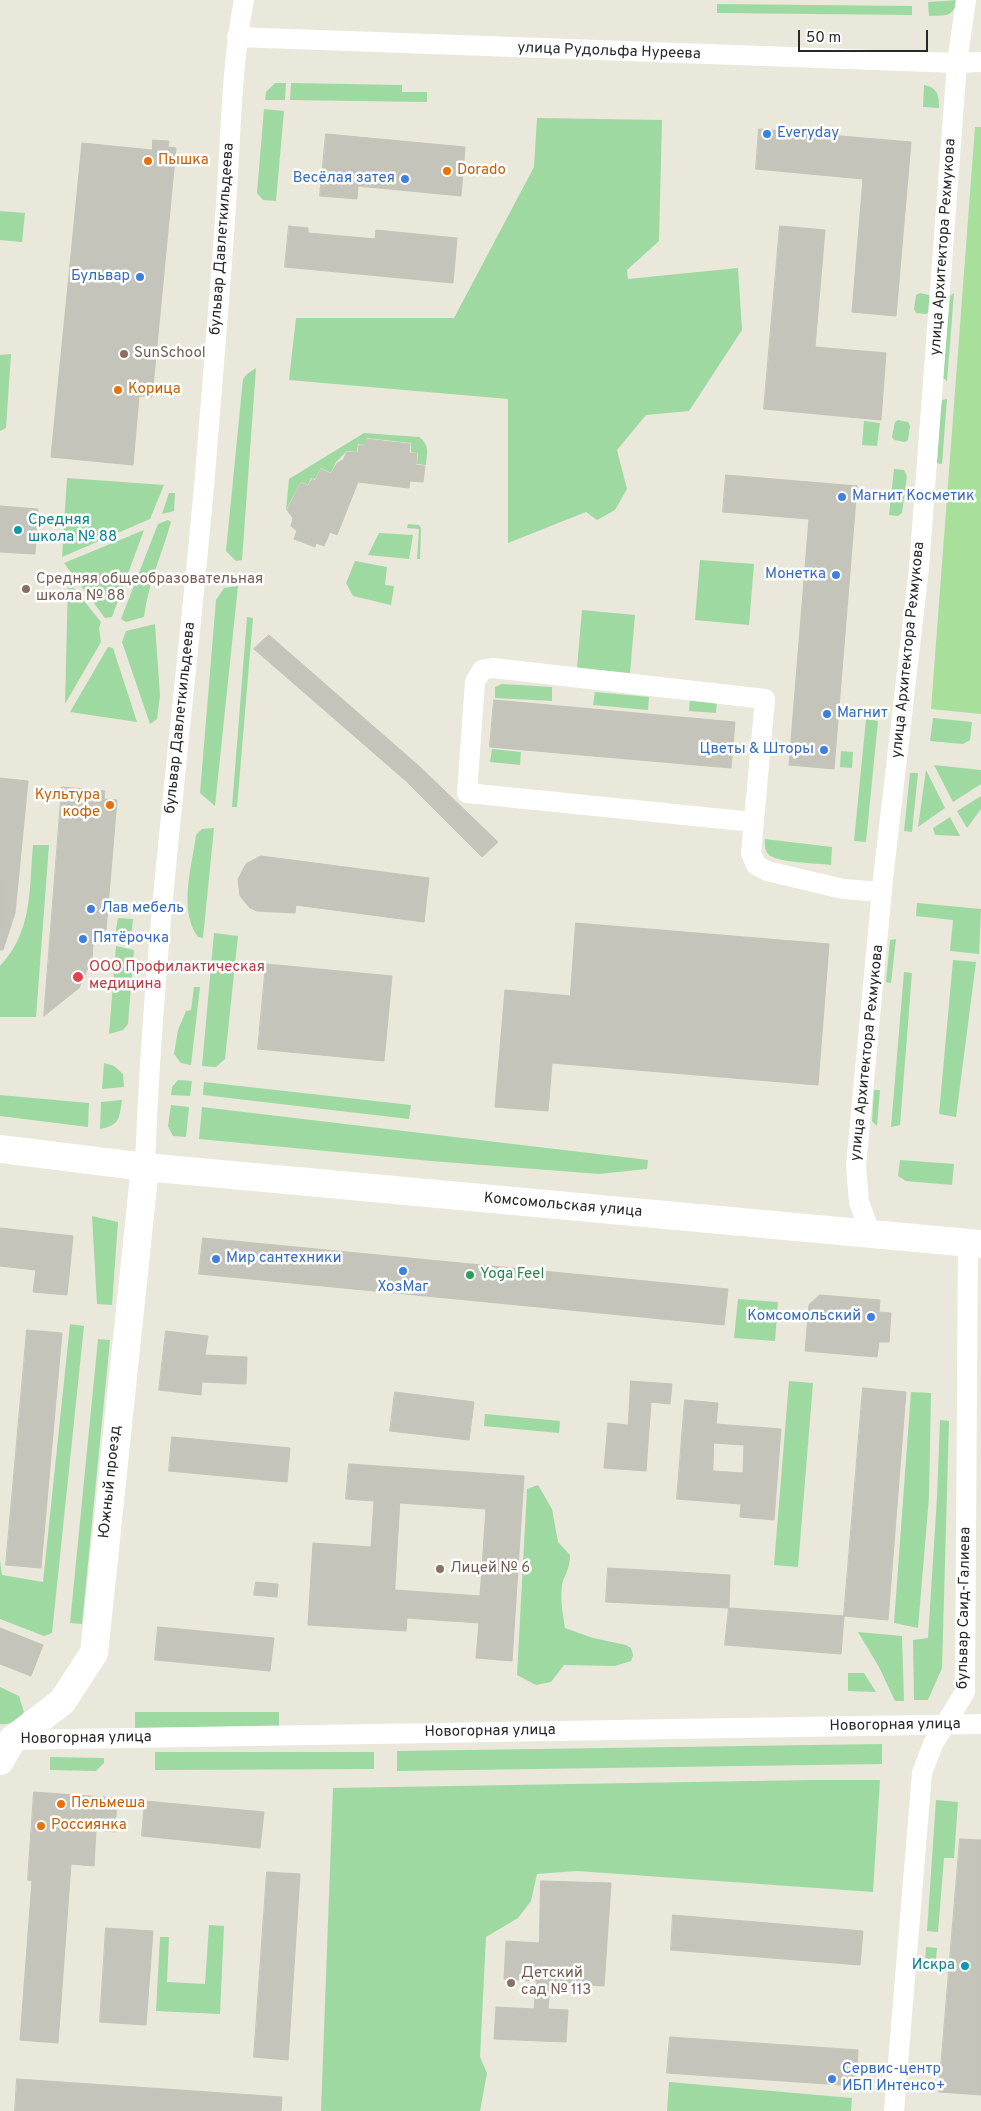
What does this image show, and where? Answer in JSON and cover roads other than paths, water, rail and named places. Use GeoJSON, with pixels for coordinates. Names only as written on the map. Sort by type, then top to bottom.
{"type":"FeatureCollection","features":[{"type":"Feature","properties":{"kind":"main road","name":"Комсомольская улица"},"geometry":{"type":"LineString","coordinates":[[0,1149],[145,1167],[974,1244]]}},
{"type":"Feature","properties":{"kind":"main road","name":"Южный проезд"},"geometry":{"type":"LineString","coordinates":[[4,1747],[62,1702],[94,1653],[145,1167]]}},
{"type":"Feature","properties":{"kind":"street","name":"бульвар Давлеткильдеева"},"geometry":{"type":"LineString","coordinates":[[145,1167],[147,1098],[177,746],[196,570],[223,251],[237,37],[244,0]]}},
{"type":"Feature","properties":{"kind":"street","name":"улица Архитектора Рехмукова"},"geometry":{"type":"LineString","coordinates":[[871,1234],[859,1202],[856,1166],[882,892],[919,568],[957,63],[966,0]]}},
{"type":"Feature","properties":{"kind":"street","name":"улица Рудольфа Нуреева"},"geometry":{"type":"LineString","coordinates":[[237,37],[957,63],[981,62]]}},
{"type":"Feature","properties":{"kind":"street"},"geometry":{"type":"LineString","coordinates":[[753,822],[467,793],[474,682],[482,670],[493,668],[765,699],[751,853],[756,865],[767,871],[843,889],[882,892]]}},
{"type":"Feature","properties":{"kind":"street","name":"бульвар Саид-Галиева"},"geometry":{"type":"LineString","coordinates":[[894,2111],[922,1773],[933,1744],[965,1692],[974,1244]]}},
{"type":"Feature","properties":{"kind":"street","name":"Новогорная улица"},"geometry":{"type":"LineString","coordinates":[[4,1747],[981,1724]]}},
{"type":"Feature","properties":{"kind":"place","name":"Everyday"},"geometry":{"type":"Point","coordinates":[767,134]}},
{"type":"Feature","properties":{"kind":"place","name":"Пышка"},"geometry":{"type":"Point","coordinates":[148,161]}},
{"type":"Feature","properties":{"kind":"place","name":"Dorado"},"geometry":{"type":"Point","coordinates":[447,171]}},
{"type":"Feature","properties":{"kind":"place","name":"Весёлая затея"},"geometry":{"type":"Point","coordinates":[405,179]}},
{"type":"Feature","properties":{"kind":"place","name":"Бульвар"},"geometry":{"type":"Point","coordinates":[140,277]}},
{"type":"Feature","properties":{"kind":"place","name":"SunSchool"},"geometry":{"type":"Point","coordinates":[124,354]}},
{"type":"Feature","properties":{"kind":"place","name":"Корица"},"geometry":{"type":"Point","coordinates":[118,390]}},
{"type":"Feature","properties":{"kind":"place","name":"Магнит Косметик"},"geometry":{"type":"Point","coordinates":[842,497]}},
{"type":"Feature","properties":{"kind":"place","name":"Средняя школа № 88"},"geometry":{"type":"Point","coordinates":[18,530]}},
{"type":"Feature","properties":{"kind":"place","name":"Монетка"},"geometry":{"type":"Point","coordinates":[836,575]}},
{"type":"Feature","properties":{"kind":"place","name":"Средняя общеобразовательная школа № 88"},"geometry":{"type":"Point","coordinates":[26,589]}},
{"type":"Feature","properties":{"kind":"place","name":"Магнит"},"geometry":{"type":"Point","coordinates":[827,714]}},
{"type":"Feature","properties":{"kind":"place","name":"Цветы & Шторы"},"geometry":{"type":"Point","coordinates":[824,750]}},
{"type":"Feature","properties":{"kind":"place","name":"Культура кофе"},"geometry":{"type":"Point","coordinates":[110,805]}},
{"type":"Feature","properties":{"kind":"place","name":"Лав мебель"},"geometry":{"type":"Point","coordinates":[91,909]}},
{"type":"Feature","properties":{"kind":"place","name":"Пятёрочка"},"geometry":{"type":"Point","coordinates":[83,939]}},
{"type":"Feature","properties":{"kind":"place","name":"ООО Профилактическая медицина"},"geometry":{"type":"Point","coordinates":[78,977]}},
{"type":"Feature","properties":{"kind":"place","name":"Мир сантехники"},"geometry":{"type":"Point","coordinates":[216,1259]}},
{"type":"Feature","properties":{"kind":"place","name":"ХозМаг"},"geometry":{"type":"Point","coordinates":[403,1271]}},
{"type":"Feature","properties":{"kind":"place","name":"Yoga Feel"},"geometry":{"type":"Point","coordinates":[470,1275]}},
{"type":"Feature","properties":{"kind":"place","name":"Комсомольский"},"geometry":{"type":"Point","coordinates":[871,1317]}},
{"type":"Feature","properties":{"kind":"place","name":"Лицей № 6"},"geometry":{"type":"Point","coordinates":[440,1569]}},
{"type":"Feature","properties":{"kind":"place","name":"Пельмеша"},"geometry":{"type":"Point","coordinates":[61,1804]}},
{"type":"Feature","properties":{"kind":"place","name":"Россиянка"},"geometry":{"type":"Point","coordinates":[41,1826]}},
{"type":"Feature","properties":{"kind":"place","name":"Искра"},"geometry":{"type":"Point","coordinates":[965,1966]}},
{"type":"Feature","properties":{"kind":"place","name":"Детский сад № 113"},"geometry":{"type":"Point","coordinates":[511,1983]}},
{"type":"Feature","properties":{"kind":"place","name":"Сервис-центр ИБП Интенсо+"},"geometry":{"type":"Point","coordinates":[832,2079]}}]}
